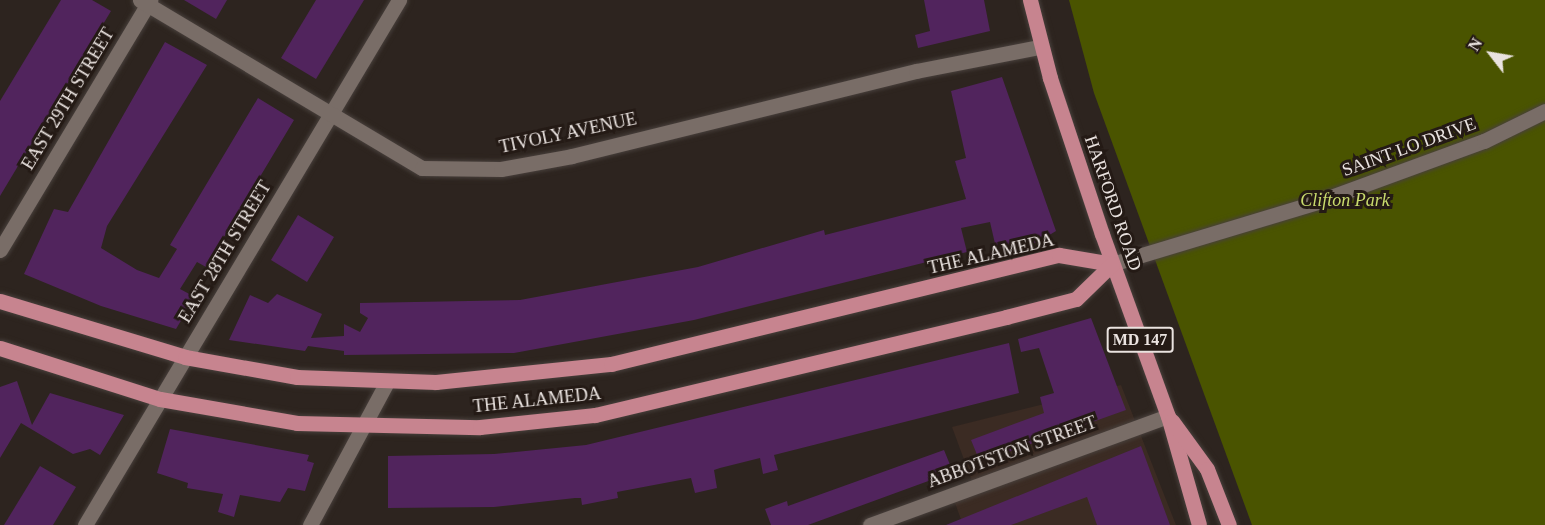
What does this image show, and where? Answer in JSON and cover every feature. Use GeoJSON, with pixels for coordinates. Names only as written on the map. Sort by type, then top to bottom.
{"type":"FeatureCollection","features":[{"type":"Feature","properties":{"kind":"main road","name":"HARFORD ROAD"},"geometry":{"type":"LineString","coordinates":[[1030,0],[1040,47],[1112,264],[1168,416],[1198,525]]}},
{"type":"Feature","properties":{"kind":"main road","name":"THE ALAMEDA"},"geometry":{"type":"LineString","coordinates":[[0,301],[185,357],[297,377],[387,382],[484,380],[611,364],[1059,255],[1112,264]]}},
{"type":"Feature","properties":{"kind":"main road","name":"THE ALAMEDA"},"geometry":{"type":"LineString","coordinates":[[0,348],[160,399],[297,423],[364,428],[480,427],[640,406],[1076,299],[1112,264]]}},
{"type":"Feature","properties":{"kind":"main road","name":"HARFORD ROAD"},"geometry":{"type":"LineString","coordinates":[[1168,416],[1207,469],[1229,525]]}},
{"type":"Feature","properties":{"kind":"street","name":"EAST 28TH STREET"},"geometry":{"type":"LineString","coordinates":[[85,525],[399,0]]}},
{"type":"Feature","properties":{"kind":"street","name":"TIVOLY AVENUE"},"geometry":{"type":"LineString","coordinates":[[146,1],[330,115],[422,168],[501,169],[572,156],[916,71],[1040,47]]}},
{"type":"Feature","properties":{"kind":"street","name":"EAST 29TH STREET"},"geometry":{"type":"LineString","coordinates":[[0,250],[146,1]]}},
{"type":"Feature","properties":{"kind":"street","name":"SAINT LO DRIVE"},"geometry":{"type":"LineString","coordinates":[[1112,264],[1317,202],[1484,141],[1545,111]]}},
{"type":"Feature","properties":{"kind":"street"},"geometry":{"type":"LineString","coordinates":[[310,525],[387,382]]}},
{"type":"Feature","properties":{"kind":"street","name":"ABBOTSTON STREET"},"geometry":{"type":"LineString","coordinates":[[870,525],[1168,416]]}},
{"type":"Feature","properties":{"kind":"shaded area"},"geometry":{"type":"Polygon","coordinates":[[[1121,385],[1176,525],[963,525],[951,492],[973,484],[952,427],[1121,385]]]}},
{"type":"Feature","properties":{"kind":"green space","name":"Clifton Park"},"geometry":{"type":"Polygon","coordinates":[[[1069,0],[1545,0],[1545,525],[1252,525],[1094,93],[1069,0]]]}},
{"type":"Feature","properties":{"kind":"building"},"geometry":{"type":"Polygon","coordinates":[[[61,0],[92,0],[111,11],[0,196],[0,101],[61,0]]]}},
{"type":"Feature","properties":{"kind":"building"},"geometry":{"type":"Polygon","coordinates":[[[184,0],[227,0],[216,19],[184,0]]]}},
{"type":"Feature","properties":{"kind":"building"},"geometry":{"type":"Polygon","coordinates":[[[316,0],[364,0],[316,79],[281,58],[316,0]]]}},
{"type":"Feature","properties":{"kind":"building"},"geometry":{"type":"Polygon","coordinates":[[[924,0],[984,0],[990,31],[918,48],[915,35],[930,31],[924,0]]]}},
{"type":"Feature","properties":{"kind":"building"},"geometry":{"type":"Polygon","coordinates":[[[165,42],[207,65],[107,226],[101,248],[137,270],[159,278],[177,249],[170,245],[258,98],[294,120],[206,267],[197,262],[180,289],[195,297],[176,329],[101,306],[24,274],[54,209],[68,212],[165,42]]]}},
{"type":"Feature","properties":{"kind":"building"},"geometry":{"type":"Polygon","coordinates":[[[1002,77],[1056,231],[1036,243],[996,248],[990,222],[961,228],[967,252],[694,320],[514,353],[344,355],[344,351],[308,346],[305,351],[229,340],[250,295],[268,303],[277,294],[322,314],[311,338],[344,336],[344,324],[360,332],[368,318],[360,313],[360,303],[520,300],[698,267],[824,230],[825,235],[966,199],[955,161],[966,158],[951,91],[1002,77]]]}},
{"type":"Feature","properties":{"kind":"building"},"geometry":{"type":"Polygon","coordinates":[[[298,215],[334,237],[307,282],[271,260],[298,215]]]}},
{"type":"Feature","properties":{"kind":"building"},"geometry":{"type":"Polygon","coordinates":[[[1091,318],[1126,410],[980,462],[971,440],[1044,413],[1040,397],[1054,393],[1039,348],[1021,352],[1018,339],[1091,318]]]}},
{"type":"Feature","properties":{"kind":"building"},"geometry":{"type":"Polygon","coordinates":[[[1009,343],[1019,393],[774,455],[778,470],[763,474],[760,458],[720,468],[714,470],[717,488],[695,493],[691,478],[617,492],[618,498],[582,505],[581,498],[575,498],[494,507],[388,508],[388,456],[494,454],[586,445],[1009,343]]]}},
{"type":"Feature","properties":{"kind":"building"},"geometry":{"type":"Polygon","coordinates":[[[17,381],[32,425],[50,393],[124,415],[100,455],[90,449],[73,454],[21,423],[0,458],[0,387],[17,381]]]}},
{"type":"Feature","properties":{"kind":"building"},"geometry":{"type":"Polygon","coordinates":[[[170,429],[309,455],[307,461],[314,463],[305,491],[288,488],[280,502],[240,495],[234,517],[218,512],[223,494],[187,488],[188,483],[157,473],[170,429]]]}},
{"type":"Feature","properties":{"kind":"building"},"geometry":{"type":"Polygon","coordinates":[[[1141,446],[1170,525],[1097,525],[1087,497],[1011,525],[946,525],[1141,446]]]}},
{"type":"Feature","properties":{"kind":"building"},"geometry":{"type":"Polygon","coordinates":[[[944,450],[953,472],[808,525],[771,525],[765,509],[787,501],[788,506],[944,450]]]}},
{"type":"Feature","properties":{"kind":"building"},"geometry":{"type":"Polygon","coordinates":[[[40,466],[76,487],[53,525],[4,525],[40,466]]]}}]}
